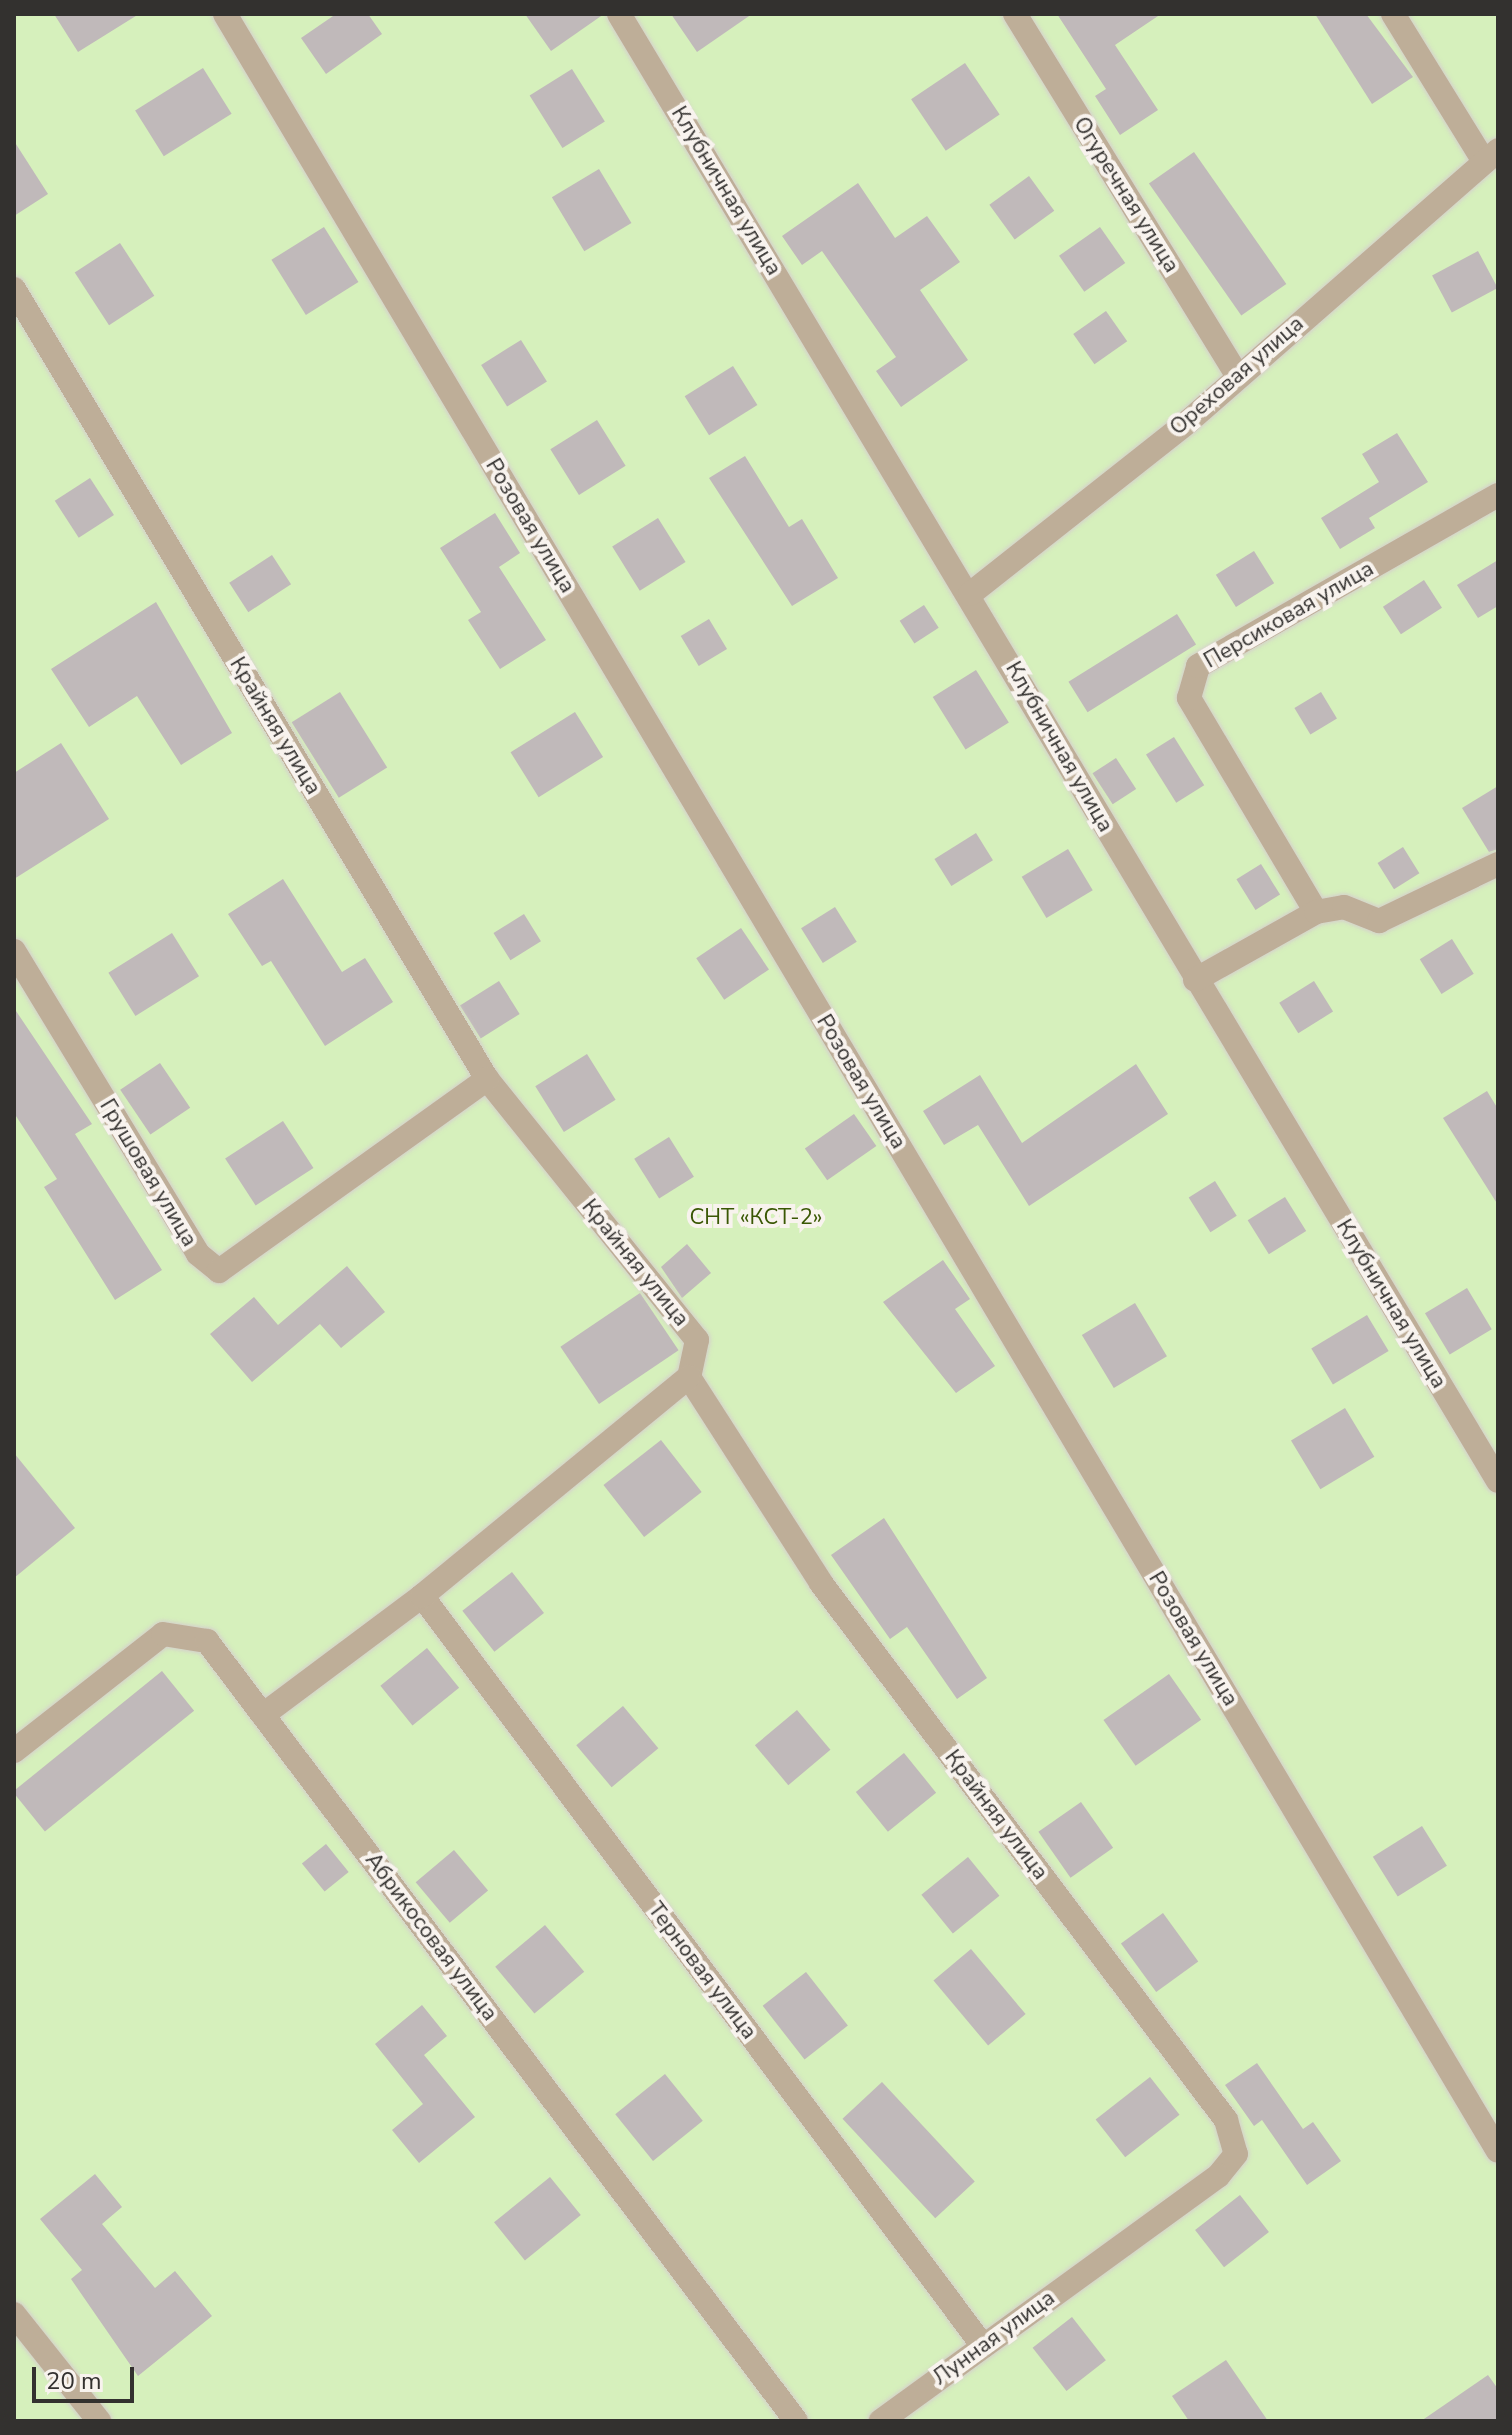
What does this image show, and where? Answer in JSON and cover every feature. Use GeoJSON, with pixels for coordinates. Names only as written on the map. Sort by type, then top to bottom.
{"type":"FeatureCollection","features":[{"type":"Feature","properties":{"kind":"street","name":"Розовая улица"},"geometry":{"type":"LineString","coordinates":[[225,14],[1498,2151]]}},
{"type":"Feature","properties":{"kind":"street","name":"Клубничная улица"},"geometry":{"type":"LineString","coordinates":[[619,14],[970,594],[1195,980],[1498,1481]]}},
{"type":"Feature","properties":{"kind":"street","name":"Огуречная улица"},"geometry":{"type":"LineString","coordinates":[[1015,14],[1238,376]]}},
{"type":"Feature","properties":{"kind":"street"},"geometry":{"type":"LineString","coordinates":[[1393,14],[1490,155]]}},
{"type":"Feature","properties":{"kind":"street","name":"Ореховая улица"},"geometry":{"type":"LineString","coordinates":[[970,594],[1238,376],[1490,155]]}},
{"type":"Feature","properties":{"kind":"street","name":"Крайняя улица"},"geometry":{"type":"LineString","coordinates":[[14,289],[487,1079],[697,1340],[689,1377],[821,1583],[1226,2120],[1236,2154],[1218,2176],[1108,2255]]}},
{"type":"Feature","properties":{"kind":"street","name":"Персиковая улица"},"geometry":{"type":"LineString","coordinates":[[1316,912],[1189,698],[1198,666],[1498,495]]}},
{"type":"Feature","properties":{"kind":"street"},"geometry":{"type":"LineString","coordinates":[[1195,980],[1316,912],[1344,907],[1379,921],[1498,864]]}},
{"type":"Feature","properties":{"kind":"street","name":"Грушовая улица"},"geometry":{"type":"LineString","coordinates":[[14,951],[198,1254],[219,1271],[487,1079]]}},
{"type":"Feature","properties":{"kind":"street"},"geometry":{"type":"LineString","coordinates":[[263,1715],[422,1596],[689,1377]]}},
{"type":"Feature","properties":{"kind":"street","name":"Терновая улица"},"geometry":{"type":"LineString","coordinates":[[422,1596],[983,2346]]}},
{"type":"Feature","properties":{"kind":"street","name":"Абрикосовая улица"},"geometry":{"type":"LineString","coordinates":[[14,1751],[163,1634],[207,1641],[796,2421]]}},
{"type":"Feature","properties":{"kind":"street","name":"Лунная улица"},"geometry":{"type":"LineString","coordinates":[[881,2421],[1108,2255]]}},
{"type":"Feature","properties":{"kind":"street"},"geometry":{"type":"LineString","coordinates":[[14,2314],[99,2421]]}},
{"type":"Feature","properties":{"kind":"green space","name":"СНТ «КСТ-2»"},"geometry":{"type":"Polygon","coordinates":[[[14,14],[1498,14],[1498,2421],[14,2421],[14,14]]]}},
{"type":"Feature","properties":{"kind":"building"},"geometry":{"type":"Polygon","coordinates":[[[54,14],[139,14],[78,52],[54,14]]]}},
{"type":"Feature","properties":{"kind":"building"},"geometry":{"type":"Polygon","coordinates":[[[336,14],[368,14],[382,34],[326,74],[301,38],[336,14]]]}},
{"type":"Feature","properties":{"kind":"building"},"geometry":{"type":"Polygon","coordinates":[[[525,14],[604,14],[551,51],[525,14]]]}},
{"type":"Feature","properties":{"kind":"building"},"geometry":{"type":"Polygon","coordinates":[[[671,14],[752,14],[697,52],[671,14]]]}},
{"type":"Feature","properties":{"kind":"building"},"geometry":{"type":"Polygon","coordinates":[[[1057,14],[1161,14],[1115,45],[1158,110],[1120,135],[1095,96],[1106,89],[1057,14]]]}},
{"type":"Feature","properties":{"kind":"building"},"geometry":{"type":"Polygon","coordinates":[[[1315,14],[1366,14],[1413,77],[1372,104],[1315,14]]]}},
{"type":"Feature","properties":{"kind":"building"},"geometry":{"type":"Polygon","coordinates":[[[965,63],[1000,114],[946,151],[911,99],[965,63]]]}},
{"type":"Feature","properties":{"kind":"building"},"geometry":{"type":"Polygon","coordinates":[[[203,68],[232,114],[164,156],[135,110],[203,68]]]}},
{"type":"Feature","properties":{"kind":"building"},"geometry":{"type":"Polygon","coordinates":[[[572,69],[605,122],[562,148],[530,95],[572,69]]]}},
{"type":"Feature","properties":{"kind":"building"},"geometry":{"type":"Polygon","coordinates":[[[14,141],[48,194],[14,216],[14,141]]]}},
{"type":"Feature","properties":{"kind":"building"},"geometry":{"type":"Polygon","coordinates":[[[1194,152],[1286,284],[1241,315],[1149,184],[1194,152]]]}},
{"type":"Feature","properties":{"kind":"building"},"geometry":{"type":"Polygon","coordinates":[[[599,169],[631,223],[584,251],[552,197],[599,169]]]}},
{"type":"Feature","properties":{"kind":"building"},"geometry":{"type":"Polygon","coordinates":[[[1029,176],[1054,211],[1015,240],[989,205],[1029,176]]]}},
{"type":"Feature","properties":{"kind":"building"},"geometry":{"type":"Polygon","coordinates":[[[858,183],[895,238],[927,216],[960,262],[920,290],[968,360],[901,407],[876,371],[896,357],[822,251],[802,265],[782,236],[858,183]]]}},
{"type":"Feature","properties":{"kind":"building"},"geometry":{"type":"Polygon","coordinates":[[[324,227],[358,282],[306,315],[271,260],[324,227]]]}},
{"type":"Feature","properties":{"kind":"building"},"geometry":{"type":"Polygon","coordinates":[[[1100,227],[1125,263],[1084,292],[1059,256],[1100,227]]]}},
{"type":"Feature","properties":{"kind":"building"},"geometry":{"type":"Polygon","coordinates":[[[120,243],[154,296],[109,325],[75,272],[120,243]]]}},
{"type":"Feature","properties":{"kind":"building"},"geometry":{"type":"Polygon","coordinates":[[[1478,251],[1498,288],[1452,312],[1432,275],[1478,251]]]}},
{"type":"Feature","properties":{"kind":"building"},"geometry":{"type":"Polygon","coordinates":[[[1106,311],[1127,341],[1094,364],[1073,334],[1106,311]]]}},
{"type":"Feature","properties":{"kind":"building"},"geometry":{"type":"Polygon","coordinates":[[[521,340],[547,382],[507,406],[481,365],[521,340]]]}},
{"type":"Feature","properties":{"kind":"building"},"geometry":{"type":"Polygon","coordinates":[[[733,366],[757,405],[709,435],[685,396],[733,366]]]}},
{"type":"Feature","properties":{"kind":"building"},"geometry":{"type":"Polygon","coordinates":[[[597,420],[626,466],[579,495],[550,449],[597,420]]]}},
{"type":"Feature","properties":{"kind":"building"},"geometry":{"type":"Polygon","coordinates":[[[1397,433],[1428,482],[1369,518],[1375,528],[1340,549],[1321,518],[1379,482],[1362,454],[1397,433]]]}},
{"type":"Feature","properties":{"kind":"building"},"geometry":{"type":"Polygon","coordinates":[[[745,456],[789,527],[802,519],[838,578],[792,606],[709,478],[745,456]]]}},
{"type":"Feature","properties":{"kind":"building"},"geometry":{"type":"Polygon","coordinates":[[[90,478],[114,515],[79,538],[55,501],[90,478]]]}},
{"type":"Feature","properties":{"kind":"building"},"geometry":{"type":"Polygon","coordinates":[[[495,513],[520,553],[499,567],[546,640],[500,669],[468,620],[481,612],[440,548],[495,513]]]}},
{"type":"Feature","properties":{"kind":"building"},"geometry":{"type":"Polygon","coordinates":[[[658,518],[686,562],[640,591],[612,547],[658,518]]]}},
{"type":"Feature","properties":{"kind":"building"},"geometry":{"type":"Polygon","coordinates":[[[1254,551],[1274,583],[1236,607],[1216,575],[1254,551]]]}},
{"type":"Feature","properties":{"kind":"building"},"geometry":{"type":"Polygon","coordinates":[[[272,555],[291,584],[248,612],[229,583],[272,555]]]}},
{"type":"Feature","properties":{"kind":"building"},"geometry":{"type":"Polygon","coordinates":[[[1498,560],[1498,606],[1478,618],[1457,585],[1498,560]]]}},
{"type":"Feature","properties":{"kind":"building"},"geometry":{"type":"Polygon","coordinates":[[[1424,580],[1442,608],[1401,634],[1383,607],[1424,580]]]}},
{"type":"Feature","properties":{"kind":"building"},"geometry":{"type":"Polygon","coordinates":[[[156,602],[232,733],[181,765],[137,696],[89,727],[51,669],[156,602]]]}},
{"type":"Feature","properties":{"kind":"building"},"geometry":{"type":"Polygon","coordinates":[[[924,605],[939,628],[914,643],[900,621],[924,605]]]}},
{"type":"Feature","properties":{"kind":"building"},"geometry":{"type":"Polygon","coordinates":[[[1177,614],[1196,645],[1088,712],[1068,682],[1177,614]]]}},
{"type":"Feature","properties":{"kind":"building"},"geometry":{"type":"Polygon","coordinates":[[[709,619],[727,649],[699,666],[681,636],[709,619]]]}},
{"type":"Feature","properties":{"kind":"building"},"geometry":{"type":"Polygon","coordinates":[[[976,670],[1009,723],[966,750],[933,697],[976,670]]]}},
{"type":"Feature","properties":{"kind":"building"},"geometry":{"type":"Polygon","coordinates":[[[340,692],[387,767],[339,798],[292,722],[340,692]]]}},
{"type":"Feature","properties":{"kind":"building"},"geometry":{"type":"Polygon","coordinates":[[[1321,692],[1337,719],[1310,735],[1294,708],[1321,692]]]}},
{"type":"Feature","properties":{"kind":"building"},"geometry":{"type":"Polygon","coordinates":[[[575,712],[603,757],[539,797],[511,752],[575,712]]]}},
{"type":"Feature","properties":{"kind":"building"},"geometry":{"type":"Polygon","coordinates":[[[1174,737],[1204,785],[1176,803],[1146,754],[1174,737]]]}},
{"type":"Feature","properties":{"kind":"building"},"geometry":{"type":"Polygon","coordinates":[[[61,743],[109,819],[14,879],[14,773],[61,743]]]}},
{"type":"Feature","properties":{"kind":"building"},"geometry":{"type":"Polygon","coordinates":[[[1116,758],[1136,789],[1113,804],[1093,773],[1116,758]]]}},
{"type":"Feature","properties":{"kind":"building"},"geometry":{"type":"Polygon","coordinates":[[[1498,786],[1498,849],[1489,852],[1462,808],[1498,786]]]}},
{"type":"Feature","properties":{"kind":"building"},"geometry":{"type":"Polygon","coordinates":[[[976,833],[993,860],[951,886],[934,859],[976,833]]]}},
{"type":"Feature","properties":{"kind":"building"},"geometry":{"type":"Polygon","coordinates":[[[1403,847],[1419,873],[1394,889],[1378,863],[1403,847]]]}},
{"type":"Feature","properties":{"kind":"building"},"geometry":{"type":"Polygon","coordinates":[[[1068,849],[1093,890],[1046,918],[1022,877],[1068,849]]]}},
{"type":"Feature","properties":{"kind":"building"},"geometry":{"type":"Polygon","coordinates":[[[1261,864],[1280,895],[1255,910],[1236,879],[1261,864]]]}},
{"type":"Feature","properties":{"kind":"building"},"geometry":{"type":"Polygon","coordinates":[[[283,879],[342,972],[365,958],[393,1002],[325,1046],[271,961],[262,966],[228,914],[283,879]]]}},
{"type":"Feature","properties":{"kind":"building"},"geometry":{"type":"Polygon","coordinates":[[[835,907],[857,942],[823,963],[801,928],[835,907]]]}},
{"type":"Feature","properties":{"kind":"building"},"geometry":{"type":"Polygon","coordinates":[[[524,914],[541,941],[510,960],[493,933],[524,914]]]}},
{"type":"Feature","properties":{"kind":"building"},"geometry":{"type":"Polygon","coordinates":[[[741,928],[769,969],[724,1000],[696,958],[741,928]]]}},
{"type":"Feature","properties":{"kind":"building"},"geometry":{"type":"Polygon","coordinates":[[[172,933],[199,976],[135,1016],[108,973],[172,933]]]}},
{"type":"Feature","properties":{"kind":"building"},"geometry":{"type":"Polygon","coordinates":[[[1452,939],[1474,974],[1442,994],[1420,959],[1452,939]]]}},
{"type":"Feature","properties":{"kind":"building"},"geometry":{"type":"Polygon","coordinates":[[[499,981],[520,1014],[481,1038],[460,1005],[499,981]]]}},
{"type":"Feature","properties":{"kind":"building"},"geometry":{"type":"Polygon","coordinates":[[[1314,981],[1333,1012],[1298,1033],[1279,1003],[1314,981]]]}},
{"type":"Feature","properties":{"kind":"building"},"geometry":{"type":"Polygon","coordinates":[[[14,1008],[92,1124],[75,1134],[162,1270],[115,1300],[44,1187],[57,1179],[14,1113],[14,1008]]]}},
{"type":"Feature","properties":{"kind":"building"},"geometry":{"type":"Polygon","coordinates":[[[587,1054],[616,1100],[564,1132],[535,1086],[587,1054]]]}},
{"type":"Feature","properties":{"kind":"building"},"geometry":{"type":"Polygon","coordinates":[[[160,1063],[190,1108],[150,1135],[120,1090],[160,1063]]]}},
{"type":"Feature","properties":{"kind":"building"},"geometry":{"type":"Polygon","coordinates":[[[1136,1064],[1168,1114],[1029,1206],[978,1125],[944,1145],[923,1111],[980,1075],[1022,1143],[1136,1064]]]}},
{"type":"Feature","properties":{"kind":"building"},"geometry":{"type":"Polygon","coordinates":[[[1487,1091],[1498,1109],[1498,1205],[1443,1118],[1487,1091]]]}},
{"type":"Feature","properties":{"kind":"building"},"geometry":{"type":"Polygon","coordinates":[[[854,1114],[876,1146],[827,1180],[805,1148],[854,1114]]]}},
{"type":"Feature","properties":{"kind":"building"},"geometry":{"type":"Polygon","coordinates":[[[283,1121],[313,1168],[256,1206],[225,1159],[283,1121]]]}},
{"type":"Feature","properties":{"kind":"building"},"geometry":{"type":"Polygon","coordinates":[[[669,1137],[694,1177],[659,1199],[634,1159],[669,1137]]]}},
{"type":"Feature","properties":{"kind":"building"},"geometry":{"type":"Polygon","coordinates":[[[1215,1181],[1237,1216],[1210,1232],[1189,1197],[1215,1181]]]}},
{"type":"Feature","properties":{"kind":"building"},"geometry":{"type":"Polygon","coordinates":[[[1285,1197],[1306,1231],[1269,1254],[1248,1220],[1285,1197]]]}},
{"type":"Feature","properties":{"kind":"building"},"geometry":{"type":"Polygon","coordinates":[[[687,1244],[711,1273],[682,1298],[661,1267],[687,1244]]]}},
{"type":"Feature","properties":{"kind":"building"},"geometry":{"type":"Polygon","coordinates":[[[943,1260],[970,1299],[955,1309],[995,1366],[956,1393],[883,1302],[943,1260]]]}},
{"type":"Feature","properties":{"kind":"building"},"geometry":{"type":"Polygon","coordinates":[[[347,1266],[385,1312],[341,1348],[320,1324],[252,1382],[210,1334],[254,1297],[278,1325],[347,1266]]]}},
{"type":"Feature","properties":{"kind":"building"},"geometry":{"type":"Polygon","coordinates":[[[1467,1288],[1492,1329],[1450,1354],[1425,1313],[1467,1288]]]}},
{"type":"Feature","properties":{"kind":"building"},"geometry":{"type":"Polygon","coordinates":[[[640,1293],[679,1350],[599,1404],[560,1347],[640,1293]]]}},
{"type":"Feature","properties":{"kind":"building"},"geometry":{"type":"Polygon","coordinates":[[[1135,1303],[1167,1356],[1114,1388],[1082,1335],[1135,1303]]]}},
{"type":"Feature","properties":{"kind":"building"},"geometry":{"type":"Polygon","coordinates":[[[1367,1315],[1389,1351],[1333,1384],[1311,1348],[1367,1315]]]}},
{"type":"Feature","properties":{"kind":"building"},"geometry":{"type":"Polygon","coordinates":[[[1345,1408],[1374,1457],[1320,1489],[1291,1440],[1345,1408]]]}},
{"type":"Feature","properties":{"kind":"building"},"geometry":{"type":"Polygon","coordinates":[[[661,1440],[702,1492],[644,1537],[603,1485],[661,1440]]]}},
{"type":"Feature","properties":{"kind":"building"},"geometry":{"type":"Polygon","coordinates":[[[14,1453],[75,1528],[14,1578],[14,1453]]]}},
{"type":"Feature","properties":{"kind":"building"},"geometry":{"type":"Polygon","coordinates":[[[884,1518],[987,1678],[957,1699],[907,1627],[890,1639],[831,1555],[884,1518]]]}},
{"type":"Feature","properties":{"kind":"building"},"geometry":{"type":"Polygon","coordinates":[[[512,1572],[544,1613],[494,1652],[462,1611],[512,1572]]]}},
{"type":"Feature","properties":{"kind":"building"},"geometry":{"type":"Polygon","coordinates":[[[427,1648],[459,1688],[412,1725],[380,1686],[427,1648]]]}},
{"type":"Feature","properties":{"kind":"building"},"geometry":{"type":"Polygon","coordinates":[[[162,1671],[194,1711],[45,1831],[14,1791],[162,1671]]]}},
{"type":"Feature","properties":{"kind":"building"},"geometry":{"type":"Polygon","coordinates":[[[1169,1674],[1201,1720],[1136,1766],[1103,1720],[1169,1674]]]}},
{"type":"Feature","properties":{"kind":"building"},"geometry":{"type":"Polygon","coordinates":[[[623,1706],[658,1748],[612,1787],[576,1745],[623,1706]]]}},
{"type":"Feature","properties":{"kind":"building"},"geometry":{"type":"Polygon","coordinates":[[[797,1710],[830,1750],[788,1785],[755,1745],[797,1710]]]}},
{"type":"Feature","properties":{"kind":"building"},"geometry":{"type":"Polygon","coordinates":[[[904,1753],[936,1793],[888,1832],[856,1792],[904,1753]]]}},
{"type":"Feature","properties":{"kind":"building"},"geometry":{"type":"Polygon","coordinates":[[[1081,1802],[1113,1848],[1071,1878],[1038,1832],[1081,1802]]]}},
{"type":"Feature","properties":{"kind":"building"},"geometry":{"type":"Polygon","coordinates":[[[1422,1826],[1447,1866],[1398,1897],[1373,1857],[1422,1826]]]}},
{"type":"Feature","properties":{"kind":"building"},"geometry":{"type":"Polygon","coordinates":[[[326,1844],[349,1872],[325,1891],[302,1864],[326,1844]]]}},
{"type":"Feature","properties":{"kind":"building"},"geometry":{"type":"Polygon","coordinates":[[[454,1850],[488,1891],[450,1923],[416,1882],[454,1850]]]}},
{"type":"Feature","properties":{"kind":"building"},"geometry":{"type":"Polygon","coordinates":[[[968,1857],[999,1896],[953,1934],[921,1895],[968,1857]]]}},
{"type":"Feature","properties":{"kind":"building"},"geometry":{"type":"Polygon","coordinates":[[[1163,1913],[1198,1962],[1156,1992],[1121,1944],[1163,1913]]]}},
{"type":"Feature","properties":{"kind":"building"},"geometry":{"type":"Polygon","coordinates":[[[545,1925],[584,1972],[534,2014],[495,1967],[545,1925]]]}},
{"type":"Feature","properties":{"kind":"building"},"geometry":{"type":"Polygon","coordinates":[[[971,1949],[1026,2014],[988,2046],[933,1980],[971,1949]]]}},
{"type":"Feature","properties":{"kind":"building"},"geometry":{"type":"Polygon","coordinates":[[[806,1972],[848,2026],[805,2059],[763,2006],[806,1972]]]}},
{"type":"Feature","properties":{"kind":"building"},"geometry":{"type":"Polygon","coordinates":[[[422,2005],[447,2036],[424,2055],[475,2117],[419,2163],[392,2130],[423,2104],[375,2044],[422,2005]]]}},
{"type":"Feature","properties":{"kind":"building"},"geometry":{"type":"Polygon","coordinates":[[[1257,2063],[1303,2129],[1313,2122],[1341,2161],[1307,2185],[1262,2120],[1254,2126],[1225,2085],[1257,2063]]]}},
{"type":"Feature","properties":{"kind":"building"},"geometry":{"type":"Polygon","coordinates":[[[665,2074],[703,2121],[653,2161],[615,2114],[665,2074]]]}},
{"type":"Feature","properties":{"kind":"building"},"geometry":{"type":"Polygon","coordinates":[[[1150,2077],[1180,2115],[1125,2157],[1096,2119],[1150,2077]]]}},
{"type":"Feature","properties":{"kind":"building"},"geometry":{"type":"Polygon","coordinates":[[[882,2082],[975,2181],[935,2218],[843,2119],[882,2082]]]}},
{"type":"Feature","properties":{"kind":"building"},"geometry":{"type":"Polygon","coordinates":[[[95,2174],[122,2207],[102,2224],[155,2288],[175,2271],[212,2316],[138,2376],[71,2279],[82,2270],[40,2219],[95,2174]]]}},
{"type":"Feature","properties":{"kind":"building"},"geometry":{"type":"Polygon","coordinates":[[[550,2177],[581,2215],[525,2260],[494,2222],[550,2177]]]}},
{"type":"Feature","properties":{"kind":"building"},"geometry":{"type":"Polygon","coordinates":[[[1240,2195],[1269,2232],[1224,2267],[1195,2230],[1240,2195]]]}},
{"type":"Feature","properties":{"kind":"building"},"geometry":{"type":"Polygon","coordinates":[[[1072,2317],[1106,2360],[1066,2391],[1033,2348],[1072,2317]]]}},
{"type":"Feature","properties":{"kind":"building"},"geometry":{"type":"Polygon","coordinates":[[[1226,2360],[1268,2421],[1189,2421],[1172,2396],[1226,2360]]]}},
{"type":"Feature","properties":{"kind":"building"},"geometry":{"type":"Polygon","coordinates":[[[1488,2375],[1498,2389],[1498,2421],[1421,2421],[1488,2375]]]}}]}
